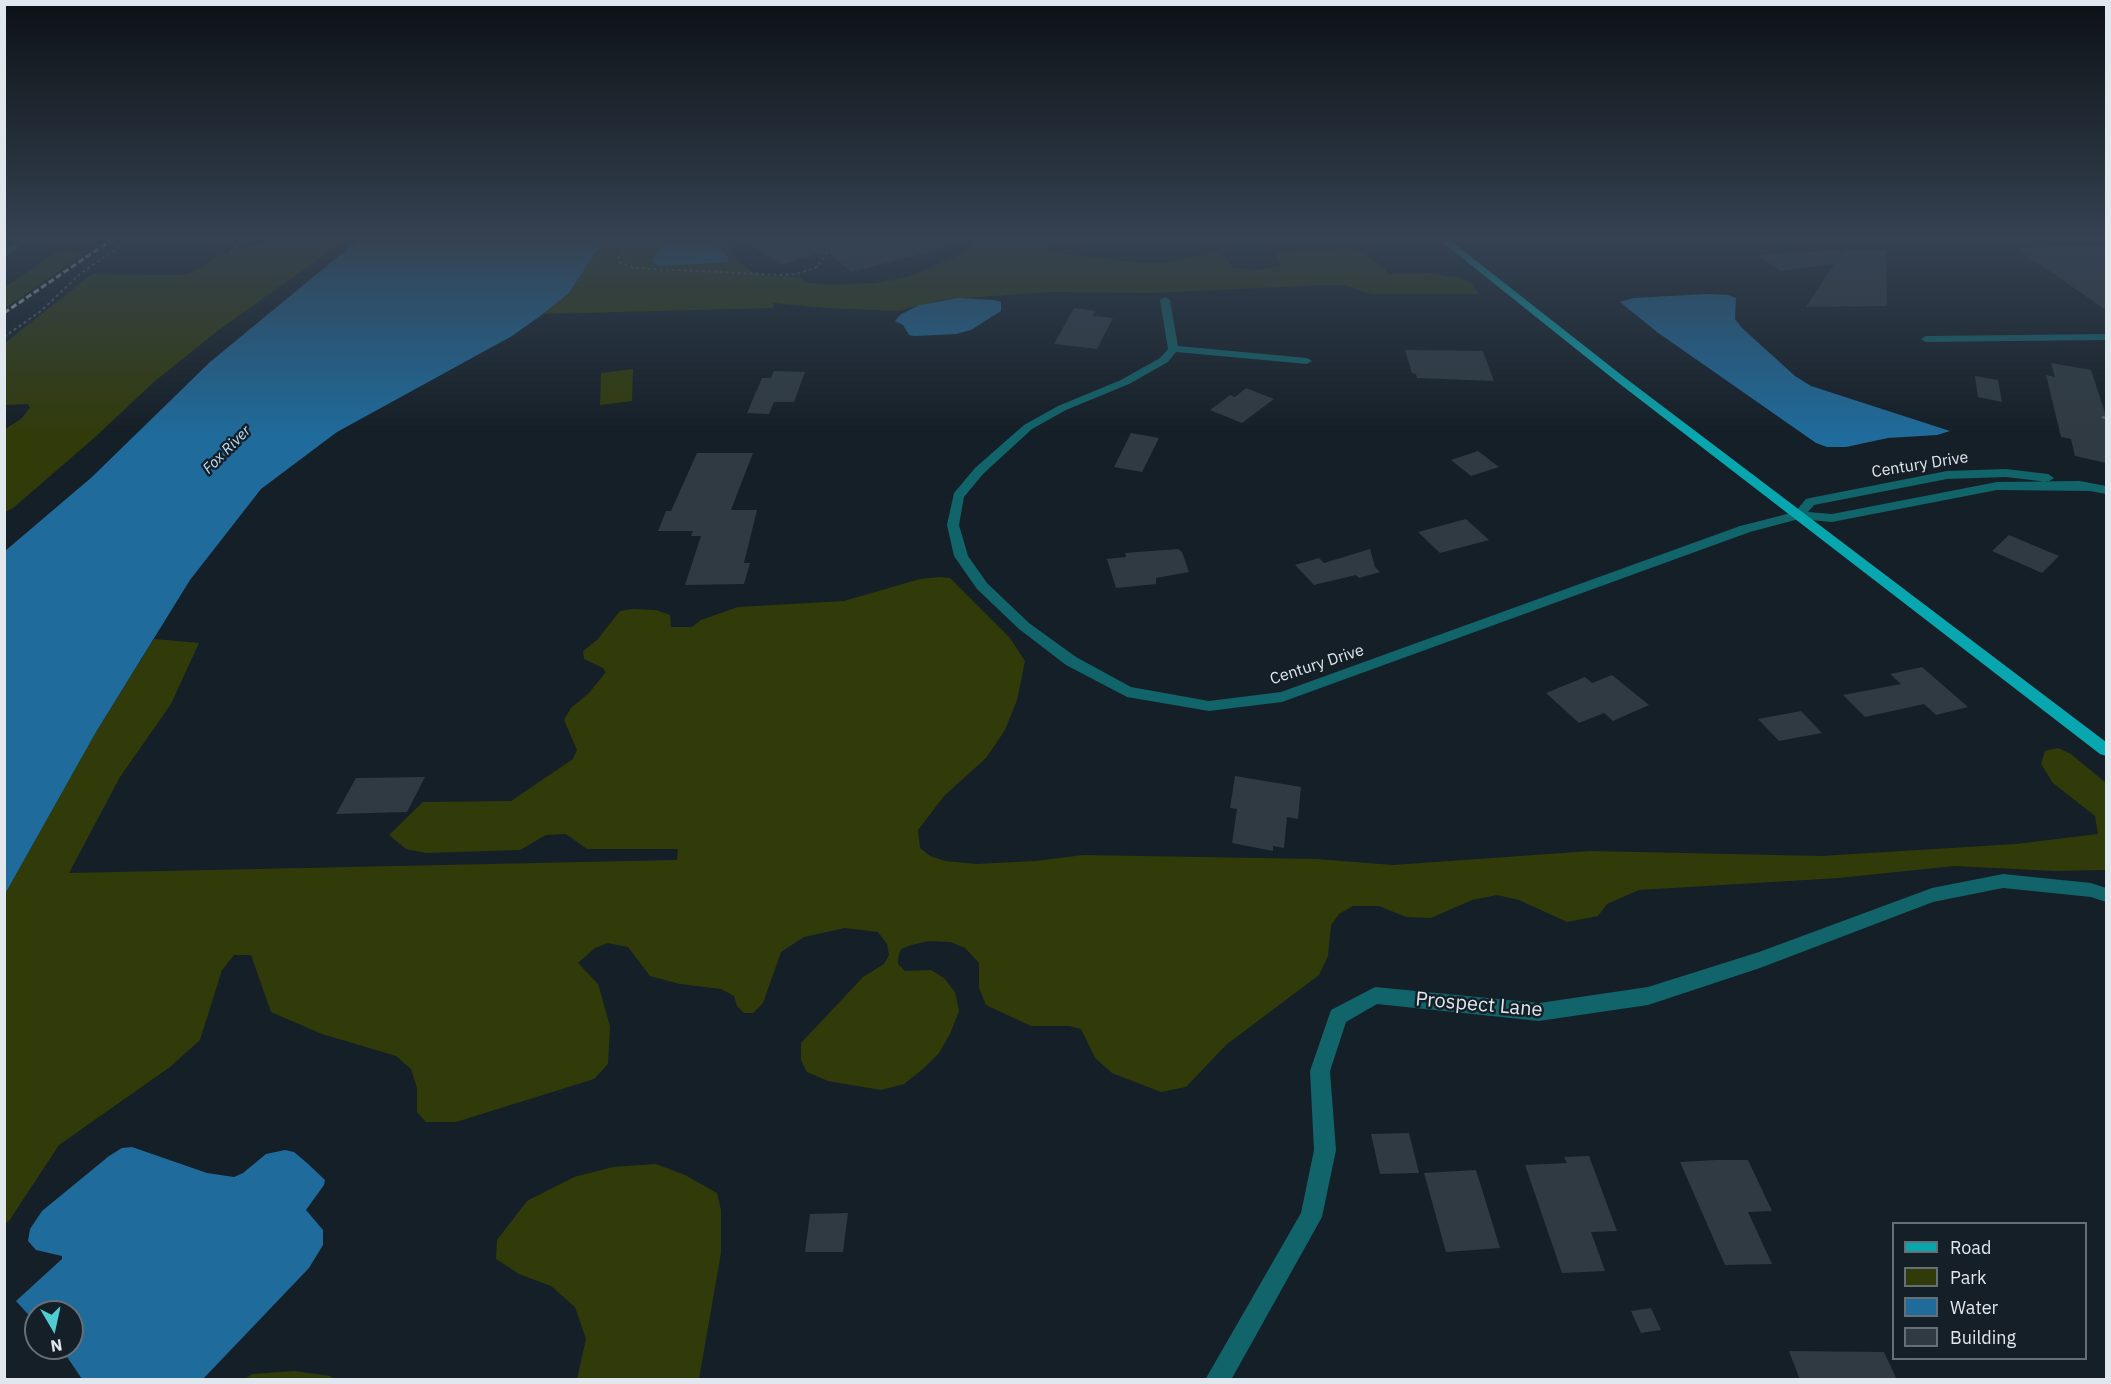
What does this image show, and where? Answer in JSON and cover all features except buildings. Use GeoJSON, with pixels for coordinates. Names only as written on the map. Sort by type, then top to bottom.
{"type":"FeatureCollection","features":[{"type":"Feature","properties":{"kind":"main road"},"geometry":{"type":"LineString","coordinates":[[1527,306],[1620,379],[2106,750]]}},
{"type":"Feature","properties":{"kind":"street"},"geometry":{"type":"LineString","coordinates":[[1166,306],[1173,349],[1307,361]]}},
{"type":"Feature","properties":{"kind":"street"},"geometry":{"type":"LineString","coordinates":[[1926,339],[2106,337]]}},
{"type":"Feature","properties":{"kind":"street","name":"Century Drive"},"geometry":{"type":"LineString","coordinates":[[1173,349],[1164,360],[1146,371],[1062,408],[1028,427],[979,471],[958,496],[953,525],[961,556],[982,586],[1024,626],[1071,662],[1127,692],[1209,706],[1282,697],[1680,551],[1799,515],[1832,518],[1997,486],[2089,487]]}},
{"type":"Feature","properties":{"kind":"street","name":"Century Drive"},"geometry":{"type":"LineString","coordinates":[[1799,515],[1810,502],[1947,475],[2006,473],[2038,476],[2106,490]]}},
{"type":"Feature","properties":{"kind":"street","name":"Prospect Lane"},"geometry":{"type":"LineString","coordinates":[[1217,1380],[1311,1217],[1325,1150],[1320,1071],[1338,1016],[1375,995],[1539,1012],[1648,996],[1760,960],[1932,895],[2003,881],[2091,890],[2106,895]]}},
{"type":"Feature","properties":{"kind":"path"},"geometry":{"type":"LineString","coordinates":[[4,337],[47,306]]}},
{"type":"Feature","properties":{"kind":"green space"},"geometry":{"type":"Polygon","coordinates":[[[52,306],[253,306],[155,381],[93,439],[13,508],[5,512],[5,429],[21,419],[30,408],[28,404],[5,405],[5,343],[52,306]]]}},
{"type":"Feature","properties":{"kind":"green space"},"geometry":{"type":"Polygon","coordinates":[[[553,306],[774,306],[774,308],[543,314],[553,306]]]}},
{"type":"Feature","properties":{"kind":"green space"},"geometry":{"type":"Polygon","coordinates":[[[799,306],[919,306],[898,311],[799,306]]]}},
{"type":"Feature","properties":{"kind":"green space"},"geometry":{"type":"Polygon","coordinates":[[[633,369],[632,401],[600,405],[601,373],[633,369]]]}},
{"type":"Feature","properties":{"kind":"green space"},"geometry":{"type":"Polygon","coordinates":[[[950,578],[1010,638],[1025,661],[1017,700],[1005,730],[986,758],[944,796],[918,830],[920,848],[930,856],[945,861],[977,864],[1035,861],[1083,855],[1317,859],[1393,865],[1591,851],[1821,856],[2016,844],[2098,834],[2095,816],[2053,783],[2041,764],[2045,751],[2058,748],[2071,754],[2106,783],[2106,870],[2056,871],[1954,866],[1839,878],[1639,890],[1607,904],[1598,916],[1567,922],[1519,900],[1497,895],[1472,900],[1431,918],[1406,917],[1379,906],[1353,906],[1339,914],[1331,925],[1328,956],[1319,975],[1226,1045],[1186,1087],[1161,1092],[1112,1073],[1095,1058],[1081,1029],[1069,1026],[1031,1026],[986,1005],[979,988],[979,963],[965,948],[951,942],[929,941],[911,945],[901,949],[898,958],[898,964],[905,971],[931,970],[944,978],[955,992],[959,1011],[950,1034],[939,1053],[923,1069],[904,1084],[881,1090],[828,1081],[807,1072],[801,1060],[801,1043],[863,977],[884,964],[889,955],[887,944],[878,932],[845,928],[804,937],[781,952],[763,1003],[753,1013],[744,1013],[737,1006],[734,996],[721,989],[680,984],[650,976],[628,947],[608,943],[595,948],[578,963],[598,984],[610,1026],[608,1064],[594,1079],[456,1122],[426,1122],[417,1112],[417,1088],[411,1069],[396,1056],[322,1034],[271,1012],[251,955],[234,955],[222,970],[200,1040],[170,1067],[59,1145],[9,1221],[5,1223],[5,894],[96,732],[154,639],[199,643],[171,704],[120,777],[69,873],[677,860],[678,849],[587,849],[566,834],[546,835],[520,850],[426,853],[406,849],[389,835],[423,802],[511,801],[573,759],[577,750],[564,720],[571,708],[589,693],[606,672],[603,668],[584,659],[583,651],[597,640],[620,611],[656,610],[670,615],[671,627],[692,627],[701,620],[738,607],[844,601],[920,579],[950,578]]]}},
{"type":"Feature","properties":{"kind":"green space"},"geometry":{"type":"Polygon","coordinates":[[[656,1164],[685,1175],[717,1193],[721,1210],[721,1253],[699,1379],[577,1379],[586,1339],[575,1307],[551,1286],[519,1274],[496,1259],[497,1240],[527,1201],[574,1177],[613,1167],[656,1164]]]}},
{"type":"Feature","properties":{"kind":"green space"},"geometry":{"type":"Polygon","coordinates":[[[295,1371],[330,1376],[335,1379],[245,1379],[252,1374],[295,1371]]]}},
{"type":"Feature","properties":{"kind":"water","name":"Fox River"},"geometry":{"type":"Polygon","coordinates":[[[279,306],[553,306],[512,336],[337,432],[261,489],[190,580],[96,732],[5,894],[5,551],[92,477],[210,362],[279,306]]]}},
{"type":"Feature","properties":{"kind":"water"},"geometry":{"type":"Polygon","coordinates":[[[918,306],[1001,306],[1001,311],[971,330],[956,334],[909,335],[903,325],[895,321],[900,315],[918,306]]]}},
{"type":"Feature","properties":{"kind":"water"},"geometry":{"type":"Polygon","coordinates":[[[1624,306],[1736,306],[1735,319],[1742,328],[1795,376],[1811,386],[1950,431],[1937,435],[1888,438],[1846,447],[1827,447],[1816,443],[1657,332],[1624,306]]]}},
{"type":"Feature","properties":{"kind":"water"},"geometry":{"type":"Polygon","coordinates":[[[132,1147],[207,1173],[234,1177],[243,1173],[266,1154],[285,1150],[294,1152],[325,1180],[324,1185],[306,1210],[323,1230],[323,1245],[309,1268],[203,1379],[82,1379],[69,1360],[84,1360],[84,1300],[24,1300],[24,1310],[16,1301],[62,1259],[62,1256],[36,1250],[28,1241],[30,1229],[42,1211],[122,1148],[132,1147]]]}},
{"type":"Feature","properties":{"kind":"railway"},"geometry":{"type":"LineString","coordinates":[[4,313],[15,306]]}}]}
